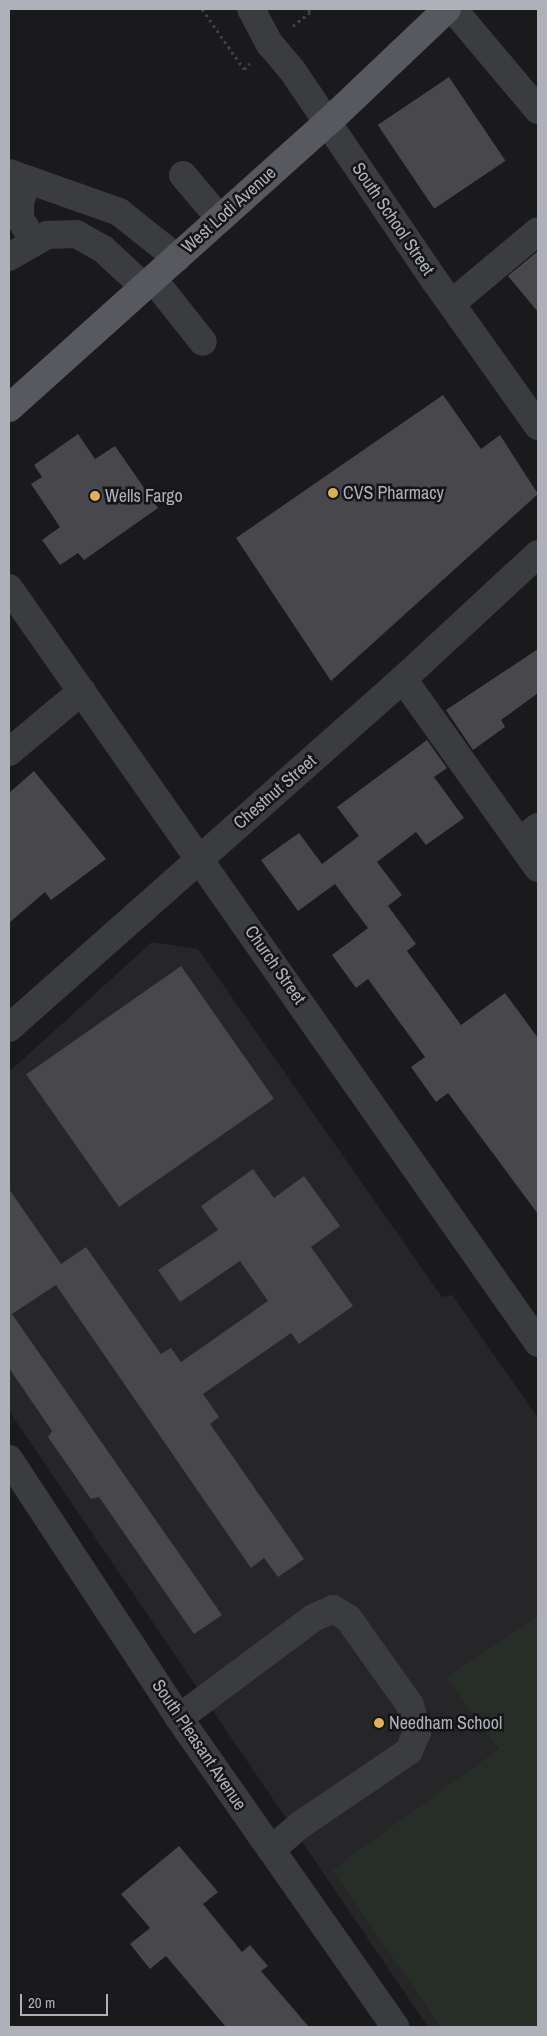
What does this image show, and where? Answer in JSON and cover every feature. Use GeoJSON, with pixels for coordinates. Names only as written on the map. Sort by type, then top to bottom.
{"type":"FeatureCollection","features":[{"type":"Feature","properties":{"kind":"main road","name":"West Lodi Avenue"},"geometry":{"type":"LineString","coordinates":[[9,408],[328,122],[447,9]]}},
{"type":"Feature","properties":{"kind":"street","name":"South School Street"},"geometry":{"type":"LineString","coordinates":[[251,9],[270,44],[328,122],[538,426]]}},
{"type":"Feature","properties":{"kind":"street"},"geometry":{"type":"LineString","coordinates":[[453,9],[538,110]]}},
{"type":"Feature","properties":{"kind":"street"},"geometry":{"type":"LineString","coordinates":[[184,174],[220,219]]}},
{"type":"Feature","properties":{"kind":"street"},"geometry":{"type":"LineString","coordinates":[[34,242],[20,218],[19,176],[119,212],[177,258]]}},
{"type":"Feature","properties":{"kind":"street"},"geometry":{"type":"LineString","coordinates":[[452,303],[538,231]]}},
{"type":"Feature","properties":{"kind":"street"},"geometry":{"type":"LineString","coordinates":[[9,257],[48,235],[76,234],[103,249],[148,283],[203,342]]}},
{"type":"Feature","properties":{"kind":"street","name":"Chestnut Street"},"geometry":{"type":"LineString","coordinates":[[9,1028],[403,679],[538,554]]}},
{"type":"Feature","properties":{"kind":"street","name":"Church Street"},"geometry":{"type":"LineString","coordinates":[[9,588],[538,1343]]}},
{"type":"Feature","properties":{"kind":"street"},"geometry":{"type":"LineString","coordinates":[[403,679],[529,834],[538,868]]}},
{"type":"Feature","properties":{"kind":"street"},"geometry":{"type":"LineString","coordinates":[[9,752],[82,691]]}},
{"type":"Feature","properties":{"kind":"street","name":"South Pleasant Avenue"},"geometry":{"type":"LineString","coordinates":[[9,1458],[179,1718],[395,2027]]}},
{"type":"Feature","properties":{"kind":"street"},"geometry":{"type":"LineString","coordinates":[[179,1718],[313,1618],[333,1609],[348,1618],[410,1705],[417,1732],[408,1751],[300,1825],[271,1850]]}},
{"type":"Feature","properties":{"kind":"shaded area","name":"Needham School"},"geometry":{"type":"Polygon","coordinates":[[[152,942],[198,949],[442,1297],[452,1295],[538,1418],[538,2027],[428,2027],[9,1411],[9,1072],[152,942]]]}},
{"type":"Feature","properties":{"kind":"shaded area"},"geometry":{"type":"Polygon","coordinates":[[[538,1616],[538,2027],[441,2027],[332,1870],[499,1749],[446,1678],[538,1616]]]}},
{"type":"Feature","properties":{"kind":"building"},"geometry":{"type":"Polygon","coordinates":[[[449,77],[505,161],[434,209],[378,125],[449,77]]]}},
{"type":"Feature","properties":{"kind":"building"},"geometry":{"type":"Polygon","coordinates":[[[538,251],[538,312],[508,276],[538,251]]]}},
{"type":"Feature","properties":{"kind":"building"},"geometry":{"type":"Polygon","coordinates":[[[443,395],[481,449],[500,435],[538,494],[331,681],[236,538],[443,395]]]}},
{"type":"Feature","properties":{"kind":"building","name":"Wells Fargo"},"geometry":{"type":"Polygon","coordinates":[[[78,434],[95,459],[115,446],[158,508],[84,560],[78,553],[60,565],[42,540],[60,527],[31,484],[42,477],[34,465],[78,434]]]}},
{"type":"Feature","properties":{"kind":"building"},"geometry":{"type":"Polygon","coordinates":[[[538,649],[538,693],[501,720],[505,727],[473,750],[446,710],[538,649]]]}},
{"type":"Feature","properties":{"kind":"building"},"geometry":{"type":"Polygon","coordinates":[[[427,740],[447,768],[434,777],[464,818],[426,845],[416,832],[377,862],[402,895],[388,906],[416,944],[407,951],[461,1025],[505,993],[538,1038],[538,1214],[448,1093],[436,1102],[411,1067],[425,1057],[368,979],[356,988],[332,955],[368,928],[335,884],[298,911],[261,860],[299,833],[322,864],[359,836],[337,807],[427,740]]]}},
{"type":"Feature","properties":{"kind":"building"},"geometry":{"type":"Polygon","coordinates":[[[34,771],[106,859],[51,900],[45,892],[9,923],[9,793],[34,771]]]}},
{"type":"Feature","properties":{"kind":"building"},"geometry":{"type":"Polygon","coordinates":[[[181,966],[274,1099],[119,1207],[26,1074],[181,966]]]}},
{"type":"Feature","properties":{"kind":"building"},"geometry":{"type":"Polygon","coordinates":[[[253,1169],[274,1198],[304,1176],[340,1226],[311,1247],[353,1306],[299,1344],[291,1333],[203,1394],[219,1417],[210,1424],[304,1559],[278,1577],[264,1558],[251,1568],[56,1285],[12,1314],[222,1615],[194,1634],[99,1497],[91,1499],[48,1437],[52,1431],[9,1368],[9,1189],[61,1264],[86,1247],[161,1354],[171,1348],[181,1362],[268,1301],[240,1261],[180,1302],[158,1270],[218,1230],[201,1206],[253,1169]]]}},
{"type":"Feature","properties":{"kind":"building"},"geometry":{"type":"Polygon","coordinates":[[[179,1846],[218,1892],[203,1904],[242,1952],[250,1945],[268,1966],[261,1971],[309,2027],[226,2027],[166,1956],[150,1969],[130,1944],[150,1928],[121,1894],[179,1846]]]}},
{"type":"Feature","properties":{"kind":"place","name":"CVS Pharmacy"},"geometry":{"type":"Point","coordinates":[333,493]}},
{"type":"Feature","properties":{"kind":"place","name":"Wells Fargo"},"geometry":{"type":"Point","coordinates":[95,496]}},
{"type":"Feature","properties":{"kind":"place","name":"Needham School"},"geometry":{"type":"Point","coordinates":[379,1723]}}]}
